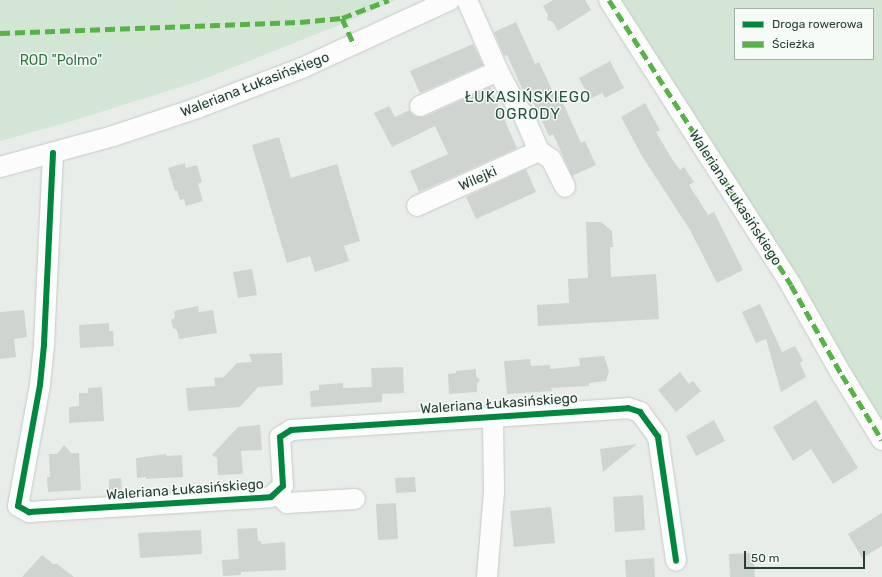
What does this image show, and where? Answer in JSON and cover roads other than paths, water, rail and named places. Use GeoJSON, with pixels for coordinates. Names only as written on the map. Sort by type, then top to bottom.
{"type":"FeatureCollection","features":[{"type":"Feature","properties":{"kind":"street","name":"Waleriana Łukasińskiego"},"geometry":{"type":"LineString","coordinates":[[0,167],[141,127],[295,71],[391,29],[450,0]]}},
{"type":"Feature","properties":{"kind":"street"},"geometry":{"type":"LineString","coordinates":[[467,0],[498,71],[516,105],[523,114],[539,151],[551,159],[565,187]]}},
{"type":"Feature","properties":{"kind":"street","name":"Waleriana Łukasińskiego"},"geometry":{"type":"LineString","coordinates":[[609,0],[791,285],[842,375],[882,440]]}},
{"type":"Feature","properties":{"kind":"street"},"geometry":{"type":"LineString","coordinates":[[420,106],[498,71]]}},
{"type":"Feature","properties":{"kind":"street","name":"Wilejki"},"geometry":{"type":"LineString","coordinates":[[417,206],[539,151]]}},
{"type":"Feature","properties":{"kind":"street","name":"Waleriana Łukasińskiego"},"geometry":{"type":"LineString","coordinates":[[53,153],[44,345],[40,385],[18,506],[29,512],[270,497],[283,486],[280,437],[291,430],[628,408],[640,412],[658,436],[676,561]]}},
{"type":"Feature","properties":{"kind":"street"},"geometry":{"type":"LineString","coordinates":[[487,577],[494,492],[493,417]]}},
{"type":"Feature","properties":{"kind":"street"},"geometry":{"type":"LineString","coordinates":[[276,492],[287,503],[354,499]]}},
{"type":"Feature","properties":{"kind":"district","name":"ŁUKASIŃSKIEGO OGRODY"},"geometry":{"type":"Point","coordinates":[528,106]}},
{"type":"Feature","properties":{"kind":"park label","name":"ROD \"Polmo\""},"geometry":{"type":"Point","coordinates":[61,61]}}]}
